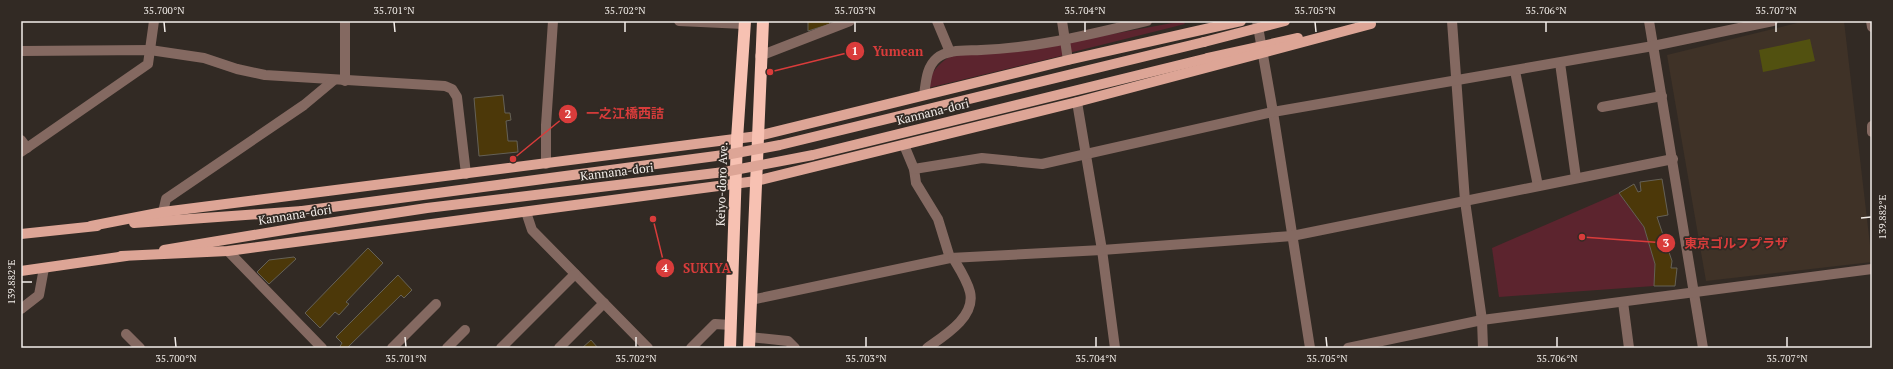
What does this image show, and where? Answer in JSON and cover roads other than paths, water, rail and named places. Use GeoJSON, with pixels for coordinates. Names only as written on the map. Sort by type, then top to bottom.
{"type":"FeatureCollection","features":[{"type":"Feature","properties":{"kind":"highway"},"geometry":{"type":"LineString","coordinates":[[749,343],[760,56],[763,21]]}},
{"type":"Feature","properties":{"kind":"highway","name":"Keiyo-doro Ave."},"geometry":{"type":"LineString","coordinates":[[730,348],[737,139],[744,23]]}},
{"type":"Feature","properties":{"kind":"main road"},"geometry":{"type":"LineString","coordinates":[[91,226],[163,212],[758,136],[1068,60],[1241,21]]}},
{"type":"Feature","properties":{"kind":"main road","name":"Kannana-dori"},"geometry":{"type":"LineString","coordinates":[[21,234],[91,226],[302,211],[738,153],[788,143],[1204,42],[1258,25],[1285,21]]}},
{"type":"Feature","properties":{"kind":"main road"},"geometry":{"type":"LineString","coordinates":[[121,256],[228,251],[756,181],[1077,102],[1262,49],[1376,22]]}},
{"type":"Feature","properties":{"kind":"main road","name":"Kannana-dori"},"geometry":{"type":"LineString","coordinates":[[21,271],[427,208],[716,173],[771,164],[814,155],[1208,58],[1262,49]]}},
{"type":"Feature","properties":{"kind":"street"},"geometry":{"type":"LineString","coordinates":[[23,147],[148,64],[154,21]]}},
{"type":"Feature","properties":{"kind":"street"},"geometry":{"type":"LineString","coordinates":[[345,21],[345,81]]}},
{"type":"Feature","properties":{"kind":"street"},"geometry":{"type":"LineString","coordinates":[[546,164],[546,125],[553,21]]}},
{"type":"Feature","properties":{"kind":"street"},"geometry":{"type":"LineString","coordinates":[[679,21],[744,23]]}},
{"type":"Feature","properties":{"kind":"street"},"geometry":{"type":"LineString","coordinates":[[760,56],[850,21]]}},
{"type":"Feature","properties":{"kind":"street"},"geometry":{"type":"LineString","coordinates":[[937,21],[950,52]]}},
{"type":"Feature","properties":{"kind":"street"},"geometry":{"type":"LineString","coordinates":[[1062,21],[1068,60]]}},
{"type":"Feature","properties":{"kind":"street"},"geometry":{"type":"LineString","coordinates":[[924,95],[929,69],[936,58],[950,52],[1002,49],[1066,41],[1147,21]]}},
{"type":"Feature","properties":{"kind":"street"},"geometry":{"type":"LineString","coordinates":[[1452,21],[1465,200],[1482,320],[1482,348]]}},
{"type":"Feature","properties":{"kind":"street"},"geometry":{"type":"LineString","coordinates":[[1649,21],[1703,348]]}},
{"type":"Feature","properties":{"kind":"street"},"geometry":{"type":"LineString","coordinates":[[914,168],[982,158],[1042,164],[1273,112],[1560,63],[1653,46],[1773,21]]}},
{"type":"Feature","properties":{"kind":"street"},"geometry":{"type":"LineString","coordinates":[[1871,21],[1872,27]]}},
{"type":"Feature","properties":{"kind":"street"},"geometry":{"type":"LineString","coordinates":[[1258,25],[1310,348]]}},
{"type":"Feature","properties":{"kind":"street"},"geometry":{"type":"LineString","coordinates":[[21,51],[150,50],[204,58],[237,69],[265,75],[445,86],[452,89],[457,97],[466,174]]}},
{"type":"Feature","properties":{"kind":"street"},"geometry":{"type":"LineString","coordinates":[[1560,63],[1576,178]]}},
{"type":"Feature","properties":{"kind":"street"},"geometry":{"type":"LineString","coordinates":[[1515,71],[1538,186]]}},
{"type":"Feature","properties":{"kind":"street"},"geometry":{"type":"LineString","coordinates":[[163,212],[166,199],[304,105],[334,80]]}},
{"type":"Feature","properties":{"kind":"street"},"geometry":{"type":"LineString","coordinates":[[1602,107],[1662,96]]}},
{"type":"Feature","properties":{"kind":"street"},"geometry":{"type":"LineString","coordinates":[[1077,102],[1102,250],[1115,348]]}},
{"type":"Feature","properties":{"kind":"street"},"geometry":{"type":"LineString","coordinates":[[1872,126],[1872,132]]}},
{"type":"Feature","properties":{"kind":"street"},"geometry":{"type":"LineString","coordinates":[[904,145],[914,168],[916,184],[938,219],[952,258],[969,288],[971,301],[964,317],[954,329],[927,348]]}},
{"type":"Feature","properties":{"kind":"street"},"geometry":{"type":"LineString","coordinates":[[751,300],[952,258],[1102,250],[1292,236],[1673,159]]}},
{"type":"Feature","properties":{"kind":"street"},"geometry":{"type":"LineString","coordinates":[[526,212],[532,230],[648,348]]}},
{"type":"Feature","properties":{"kind":"street"},"geometry":{"type":"LineString","coordinates":[[228,251],[322,348]]}},
{"type":"Feature","properties":{"kind":"street"},"geometry":{"type":"LineString","coordinates":[[21,309],[39,295],[44,268]]}},
{"type":"Feature","properties":{"kind":"street"},"geometry":{"type":"LineString","coordinates":[[1348,348],[1482,320],[1872,270]]}},
{"type":"Feature","properties":{"kind":"street"},"geometry":{"type":"LineString","coordinates":[[501,348],[575,274]]}},
{"type":"Feature","properties":{"kind":"street"},"geometry":{"type":"LineString","coordinates":[[559,348],[604,302]]}},
{"type":"Feature","properties":{"kind":"street"},"geometry":{"type":"LineString","coordinates":[[1622,302],[1629,348]]}},
{"type":"Feature","properties":{"kind":"street"},"geometry":{"type":"LineString","coordinates":[[392,348],[436,304]]}},
{"type":"Feature","properties":{"kind":"street"},"geometry":{"type":"LineString","coordinates":[[691,348],[715,324],[731,325]]}},
{"type":"Feature","properties":{"kind":"street"},"geometry":{"type":"LineString","coordinates":[[446,348],[465,330]]}},
{"type":"Feature","properties":{"kind":"street"},"geometry":{"type":"LineString","coordinates":[[126,334],[140,348]]}},
{"type":"Feature","properties":{"kind":"street"},"geometry":{"type":"LineString","coordinates":[[749,343],[788,341],[795,348]]}},
{"type":"Feature","properties":{"kind":"place","name":"Yumean"},"geometry":{"type":"Point","coordinates":[770,72]}},
{"type":"Feature","properties":{"kind":"place","name":"一之江橋西詰"},"geometry":{"type":"Point","coordinates":[513,159]}},
{"type":"Feature","properties":{"kind":"place","name":"SUKIYA"},"geometry":{"type":"Point","coordinates":[653,219]}},
{"type":"Feature","properties":{"kind":"place","name":"東京ゴルフプラザ"},"geometry":{"type":"Point","coordinates":[1582,237]}}]}
